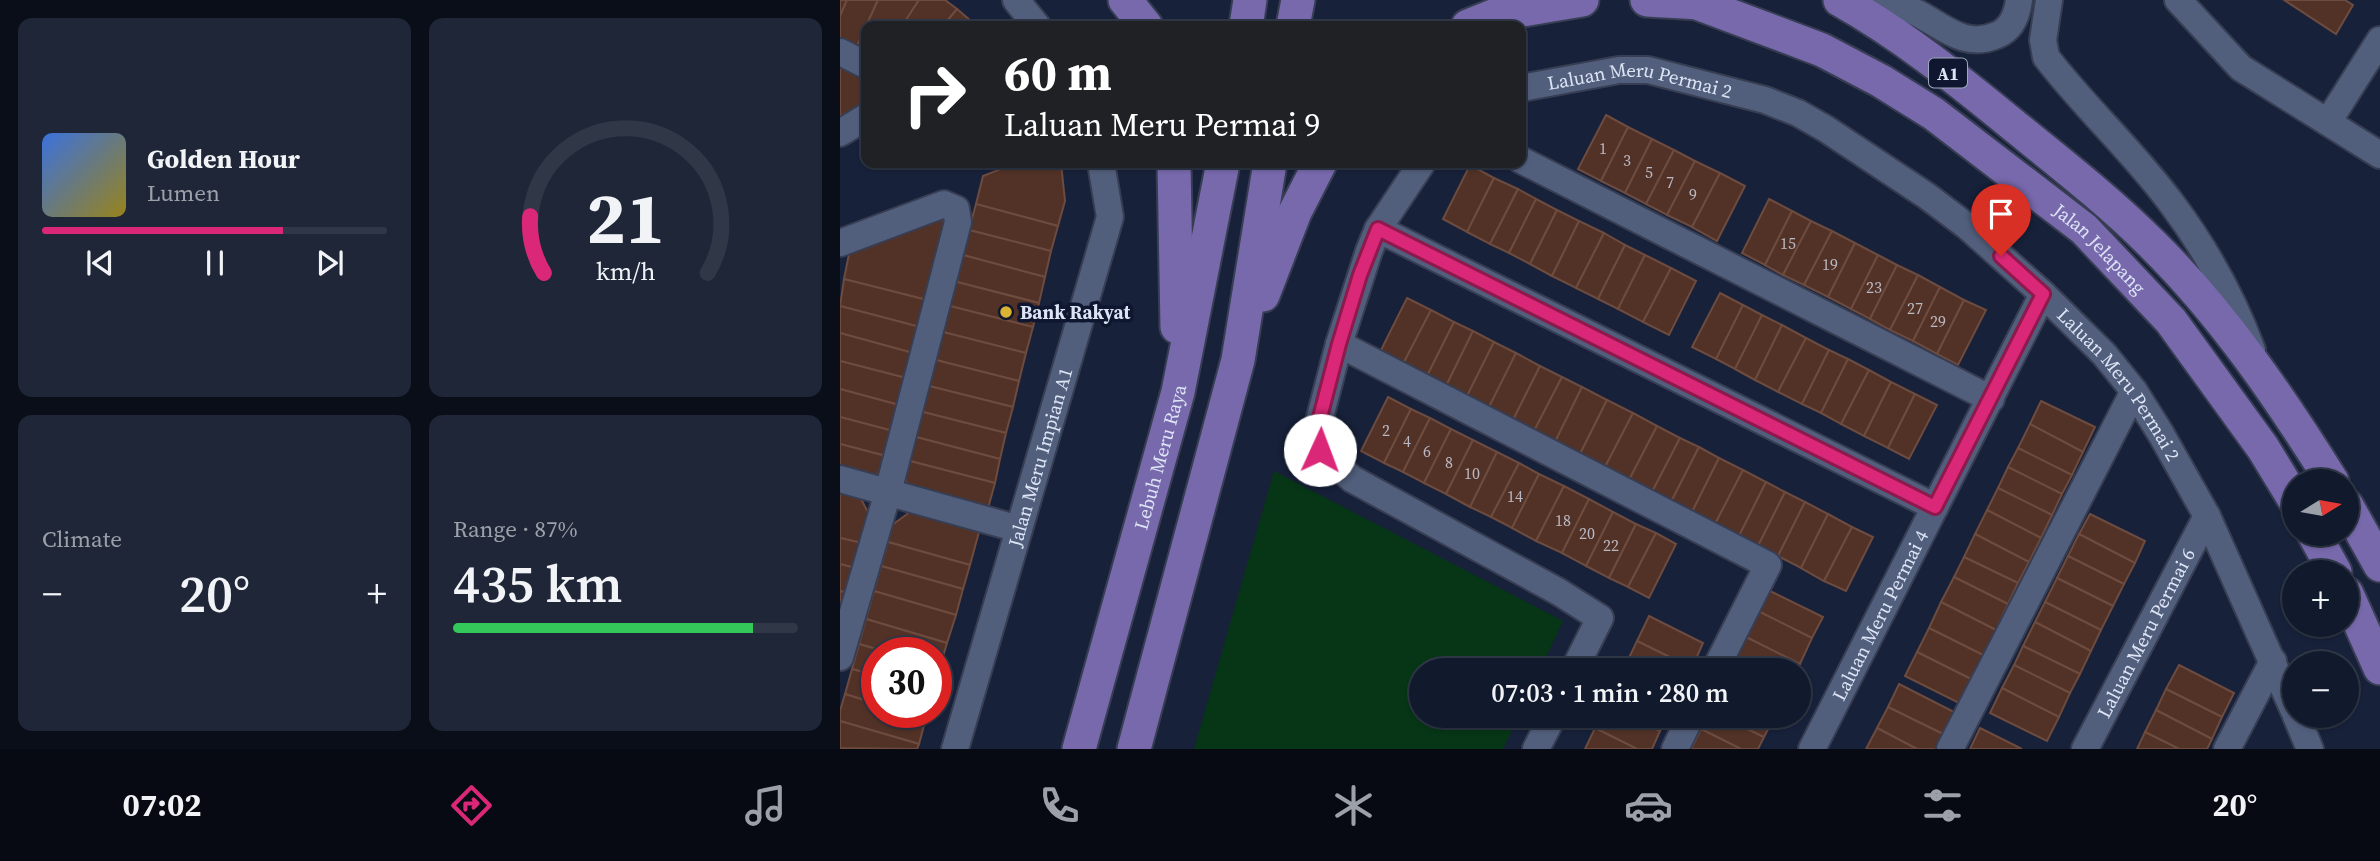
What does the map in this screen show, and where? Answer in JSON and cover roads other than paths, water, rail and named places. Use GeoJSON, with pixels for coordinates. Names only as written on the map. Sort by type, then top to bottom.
{"type":"FeatureCollection","features":[{"type":"Feature","properties":{"kind":"main road"},"geometry":{"type":"LineString","coordinates":[[1125,0],[1142,21]]}},
{"type":"Feature","properties":{"kind":"main road"},"geometry":{"type":"LineString","coordinates":[[1247,21],[1250,0]]}},
{"type":"Feature","properties":{"kind":"main road"},"geometry":{"type":"LineString","coordinates":[[1294,21],[1298,0]]}},
{"type":"Feature","properties":{"kind":"main road"},"geometry":{"type":"LineString","coordinates":[[1480,21],[1498,13],[1582,0]]}},
{"type":"Feature","properties":{"kind":"main road","name":"Jalan Jelapang"},"geometry":{"type":"LineString","coordinates":[[1647,0],[1695,2],[1822,50],[1881,81],[1934,114],[2084,229],[2171,321],[2249,428],[2282,480]]}},
{"type":"Feature","properties":{"kind":"main road","name":"Jalan Jelapang"},"geometry":{"type":"LineString","coordinates":[[1840,0],[1895,34],[1957,79],[2107,202],[2154,245],[2203,298],[2262,376],[2324,469]]}},
{"type":"Feature","properties":{"kind":"main road"},"geometry":{"type":"LineString","coordinates":[[1174,168],[1178,392]]}},
{"type":"Feature","properties":{"kind":"main road","name":"Lebuh Meru Raya"},"geometry":{"type":"LineString","coordinates":[[1079,749],[1178,392],[1222,168]]}},
{"type":"Feature","properties":{"kind":"main road"},"geometry":{"type":"LineString","coordinates":[[1134,749],[1238,360],[1269,168]]}},
{"type":"Feature","properties":{"kind":"main road"},"geometry":{"type":"LineString","coordinates":[[1238,360],[1295,212],[1318,168]]}},
{"type":"Feature","properties":{"kind":"main road"},"geometry":{"type":"LineString","coordinates":[[2359,527],[2380,565]]}},
{"type":"Feature","properties":{"kind":"main road"},"geometry":{"type":"LineString","coordinates":[[2359,621],[2380,668]]}},
{"type":"Feature","properties":{"kind":"street"},"geometry":{"type":"LineString","coordinates":[[1016,0],[1033,21]]}},
{"type":"Feature","properties":{"kind":"street"},"geometry":{"type":"LineString","coordinates":[[1880,0],[1918,14],[1950,33],[1976,41],[2002,33],[2011,25],[2020,0]]}},
{"type":"Feature","properties":{"kind":"street"},"geometry":{"type":"LineString","coordinates":[[2049,0],[2043,40],[2046,57],[2172,204],[2215,271],[2241,320],[2262,376]]}},
{"type":"Feature","properties":{"kind":"street"},"geometry":{"type":"LineString","coordinates":[[2178,0],[2241,68],[2264,85],[2380,155]]}},
{"type":"Feature","properties":{"kind":"street"},"geometry":{"type":"LineString","coordinates":[[2328,122],[2380,40]]}},
{"type":"Feature","properties":{"kind":"street"},"geometry":{"type":"LineString","coordinates":[[840,52],[861,62]]}},
{"type":"Feature","properties":{"kind":"street","name":"Laluan Meru Permai 2"},"geometry":{"type":"LineString","coordinates":[[1526,87],[1619,70],[1648,70],[1765,100],[1798,113],[1927,196],[1968,227],[2043,294],[2104,354],[2134,391],[2207,516],[2282,682]]}},
{"type":"Feature","properties":{"kind":"street"},"geometry":{"type":"LineString","coordinates":[[840,133],[861,120]]}},
{"type":"Feature","properties":{"kind":"street"},"geometry":{"type":"LineString","coordinates":[[1526,163],[1991,399]]}},
{"type":"Feature","properties":{"kind":"street","name":"Jalan Meru Impian A1"},"geometry":{"type":"LineString","coordinates":[[955,749],[1110,217],[1102,168]]}},
{"type":"Feature","properties":{"kind":"street"},"geometry":{"type":"LineString","coordinates":[[1419,168],[1378,229],[1360,275],[1317,429],[1320,450],[1352,479],[1559,592],[1600,618],[1580,658]]}},
{"type":"Feature","properties":{"kind":"street"},"geometry":{"type":"LineString","coordinates":[[840,243],[944,204],[956,209],[958,222],[888,492],[840,657]]}},
{"type":"Feature","properties":{"kind":"street"},"geometry":{"type":"LineString","coordinates":[[1378,229],[1935,507]]}},
{"type":"Feature","properties":{"kind":"street","name":"Laluan Meru Permai 4"},"geometry":{"type":"LineString","coordinates":[[1812,749],[2043,294]]}},
{"type":"Feature","properties":{"kind":"street"},"geometry":{"type":"LineString","coordinates":[[1339,344],[1768,565],[1721,658]]}},
{"type":"Feature","properties":{"kind":"street"},"geometry":{"type":"LineString","coordinates":[[1950,749],[2134,391]]}},
{"type":"Feature","properties":{"kind":"street"},"geometry":{"type":"LineString","coordinates":[[840,479],[1019,529]]}},
{"type":"Feature","properties":{"kind":"street","name":"Laluan Meru Permai 6"},"geometry":{"type":"LineString","coordinates":[[2085,749],[2207,516]]}},
{"type":"Feature","properties":{"kind":"street"},"geometry":{"type":"LineString","coordinates":[[2227,749],[2273,661]]}},
{"type":"Feature","properties":{"kind":"street"},"geometry":{"type":"LineString","coordinates":[[1536,749],[1547,728]]}},
{"type":"Feature","properties":{"kind":"street"},"geometry":{"type":"LineString","coordinates":[[1675,749],[1686,728]]}},
{"type":"Feature","properties":{"kind":"street","name":"Laluan Meru Permai 2"},"geometry":{"type":"LineString","coordinates":[[2301,728],[2310,749]]}},
{"type":"Feature","properties":{"kind":"place","name":"Bank Rakyat"},"geometry":{"type":"Point","coordinates":[1006,312]}}]}
